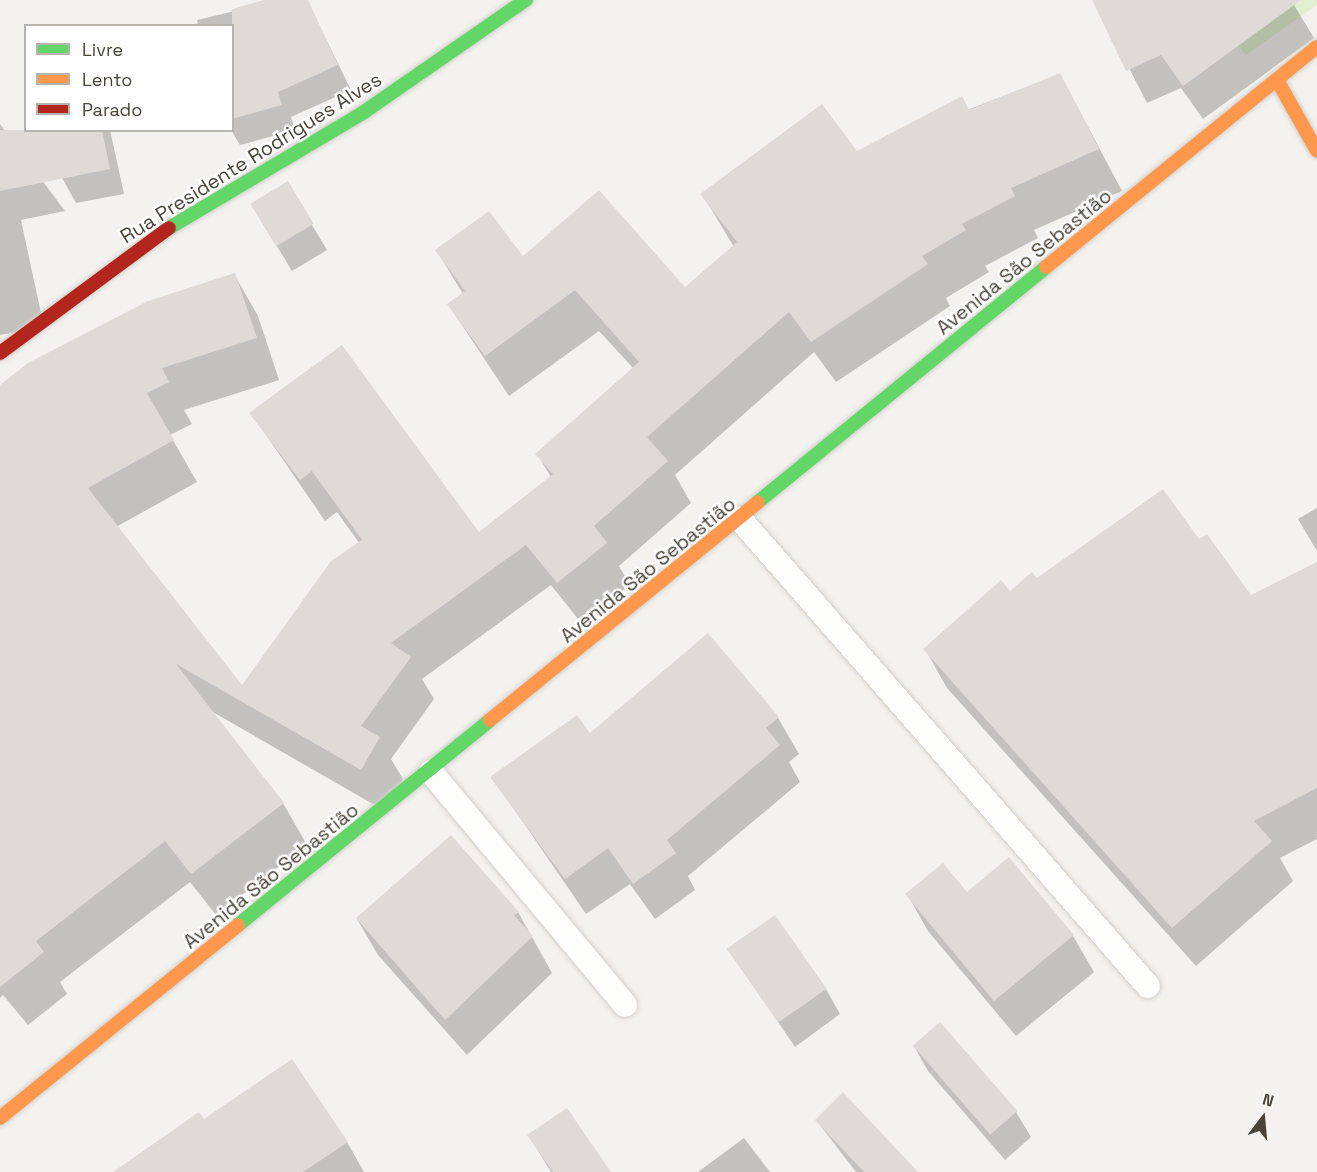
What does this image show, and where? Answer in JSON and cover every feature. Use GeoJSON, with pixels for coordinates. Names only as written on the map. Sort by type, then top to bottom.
{"type":"FeatureCollection","features":[{"type":"Feature","properties":{"kind":"street","name":"Rua Presidente Rodrigues Alves"},"geometry":{"type":"LineString","coordinates":[[0,353],[158,235],[364,112],[526,0]]}},
{"type":"Feature","properties":{"kind":"street","name":"Avenida São Sebastião"},"geometry":{"type":"LineString","coordinates":[[0,1118],[431,772],[1317,47]]}},
{"type":"Feature","properties":{"kind":"street"},"geometry":{"type":"LineString","coordinates":[[1277,80],[1317,151]]}},
{"type":"Feature","properties":{"kind":"lane"},"geometry":{"type":"LineString","coordinates":[[741,519],[1148,986]]}},
{"type":"Feature","properties":{"kind":"lane"},"geometry":{"type":"LineString","coordinates":[[431,772],[626,1005]]}},
{"type":"Feature","properties":{"kind":"green space"},"geometry":{"type":"Polygon","coordinates":[[[1198,0],[1317,0],[1317,5],[1246,55],[1198,0]]]}},
{"type":"Feature","properties":{"kind":"building"},"geometry":{"type":"Polygon","coordinates":[[[264,0],[308,0],[338,65],[278,92],[282,105],[234,118],[232,9],[264,0]]]}},
{"type":"Feature","properties":{"kind":"building"},"geometry":{"type":"Polygon","coordinates":[[[1092,0],[1301,0],[1183,86],[1161,55],[1126,71],[1092,0]]]}},
{"type":"Feature","properties":{"kind":"building"},"geometry":{"type":"Polygon","coordinates":[[[1060,73],[1099,149],[1011,188],[1015,196],[962,224],[966,230],[922,256],[928,264],[811,342],[789,312],[647,437],[668,461],[594,526],[607,543],[557,583],[526,545],[391,643],[411,657],[361,726],[380,737],[361,770],[176,664],[284,803],[191,874],[165,841],[36,941],[44,952],[0,987],[0,385],[28,363],[148,301],[235,273],[257,338],[162,368],[169,382],[147,393],[174,440],[88,488],[242,685],[331,561],[362,540],[312,471],[300,480],[249,413],[342,345],[479,532],[553,474],[535,454],[639,362],[575,290],[485,356],[447,304],[465,291],[435,250],[489,211],[523,256],[599,190],[685,287],[737,242],[700,194],[822,104],[857,151],[962,96],[969,110],[1060,73]]]}},
{"type":"Feature","properties":{"kind":"building"},"geometry":{"type":"Polygon","coordinates":[[[0,130],[102,132],[110,169],[0,191],[0,130]]]}},
{"type":"Feature","properties":{"kind":"building"},"geometry":{"type":"Polygon","coordinates":[[[288,181],[314,224],[276,247],[250,204],[288,181]]]}},
{"type":"Feature","properties":{"kind":"building"},"geometry":{"type":"Polygon","coordinates":[[[1163,489],[1199,539],[1207,534],[1251,595],[1317,562],[1317,788],[1254,821],[1272,841],[1172,928],[923,649],[1001,580],[1010,591],[1032,572],[1037,578],[1163,489]]]}},
{"type":"Feature","properties":{"kind":"building"},"geometry":{"type":"Polygon","coordinates":[[[708,633],[779,717],[766,728],[780,745],[667,840],[676,853],[633,884],[608,848],[565,879],[490,777],[577,715],[590,733],[708,633]]]}},
{"type":"Feature","properties":{"kind":"building"},"geometry":{"type":"Polygon","coordinates":[[[451,835],[519,912],[514,915],[533,936],[445,1020],[356,918],[451,835]]]}},
{"type":"Feature","properties":{"kind":"building"},"geometry":{"type":"Polygon","coordinates":[[[1009,857],[1074,935],[994,1001],[905,894],[943,863],[967,892],[1009,857]]]}},
{"type":"Feature","properties":{"kind":"building"},"geometry":{"type":"Polygon","coordinates":[[[775,915],[827,989],[778,1023],[727,949],[775,915]]]}},
{"type":"Feature","properties":{"kind":"building"},"geometry":{"type":"Polygon","coordinates":[[[940,1022],[1017,1111],[990,1135],[913,1046],[940,1022]]]}},
{"type":"Feature","properties":{"kind":"building"},"geometry":{"type":"Polygon","coordinates":[[[292,1059],[348,1142],[303,1172],[113,1172],[199,1112],[204,1119],[292,1059]]]}},
{"type":"Feature","properties":{"kind":"building"},"geometry":{"type":"Polygon","coordinates":[[[843,1092],[918,1172],[864,1172],[815,1120],[843,1092]]]}},
{"type":"Feature","properties":{"kind":"building"},"geometry":{"type":"Polygon","coordinates":[[[567,1108],[611,1172],[553,1172],[527,1135],[567,1108]]]}},
{"type":"Feature","properties":{"kind":"traffic: fast"},"geometry":{"type":"LineString","coordinates":[[169,228],[364,112],[526,0]]}},
{"type":"Feature","properties":{"kind":"traffic: fast"},"geometry":{"type":"LineString","coordinates":[[758,502],[1046,267]]}},
{"type":"Feature","properties":{"kind":"traffic: fast"},"geometry":{"type":"LineString","coordinates":[[238,925],[490,720]]}},
{"type":"Feature","properties":{"kind":"traffic: slow"},"geometry":{"type":"LineString","coordinates":[[1046,267],[1317,47]]}},
{"type":"Feature","properties":{"kind":"traffic: slow"},"geometry":{"type":"LineString","coordinates":[[1277,80],[1317,151]]}},
{"type":"Feature","properties":{"kind":"traffic: slow"},"geometry":{"type":"LineString","coordinates":[[490,720],[758,502]]}},
{"type":"Feature","properties":{"kind":"traffic: slow"},"geometry":{"type":"LineString","coordinates":[[0,1118],[238,925]]}},
{"type":"Feature","properties":{"kind":"traffic: jam"},"geometry":{"type":"LineString","coordinates":[[0,353],[169,228]]}}]}
